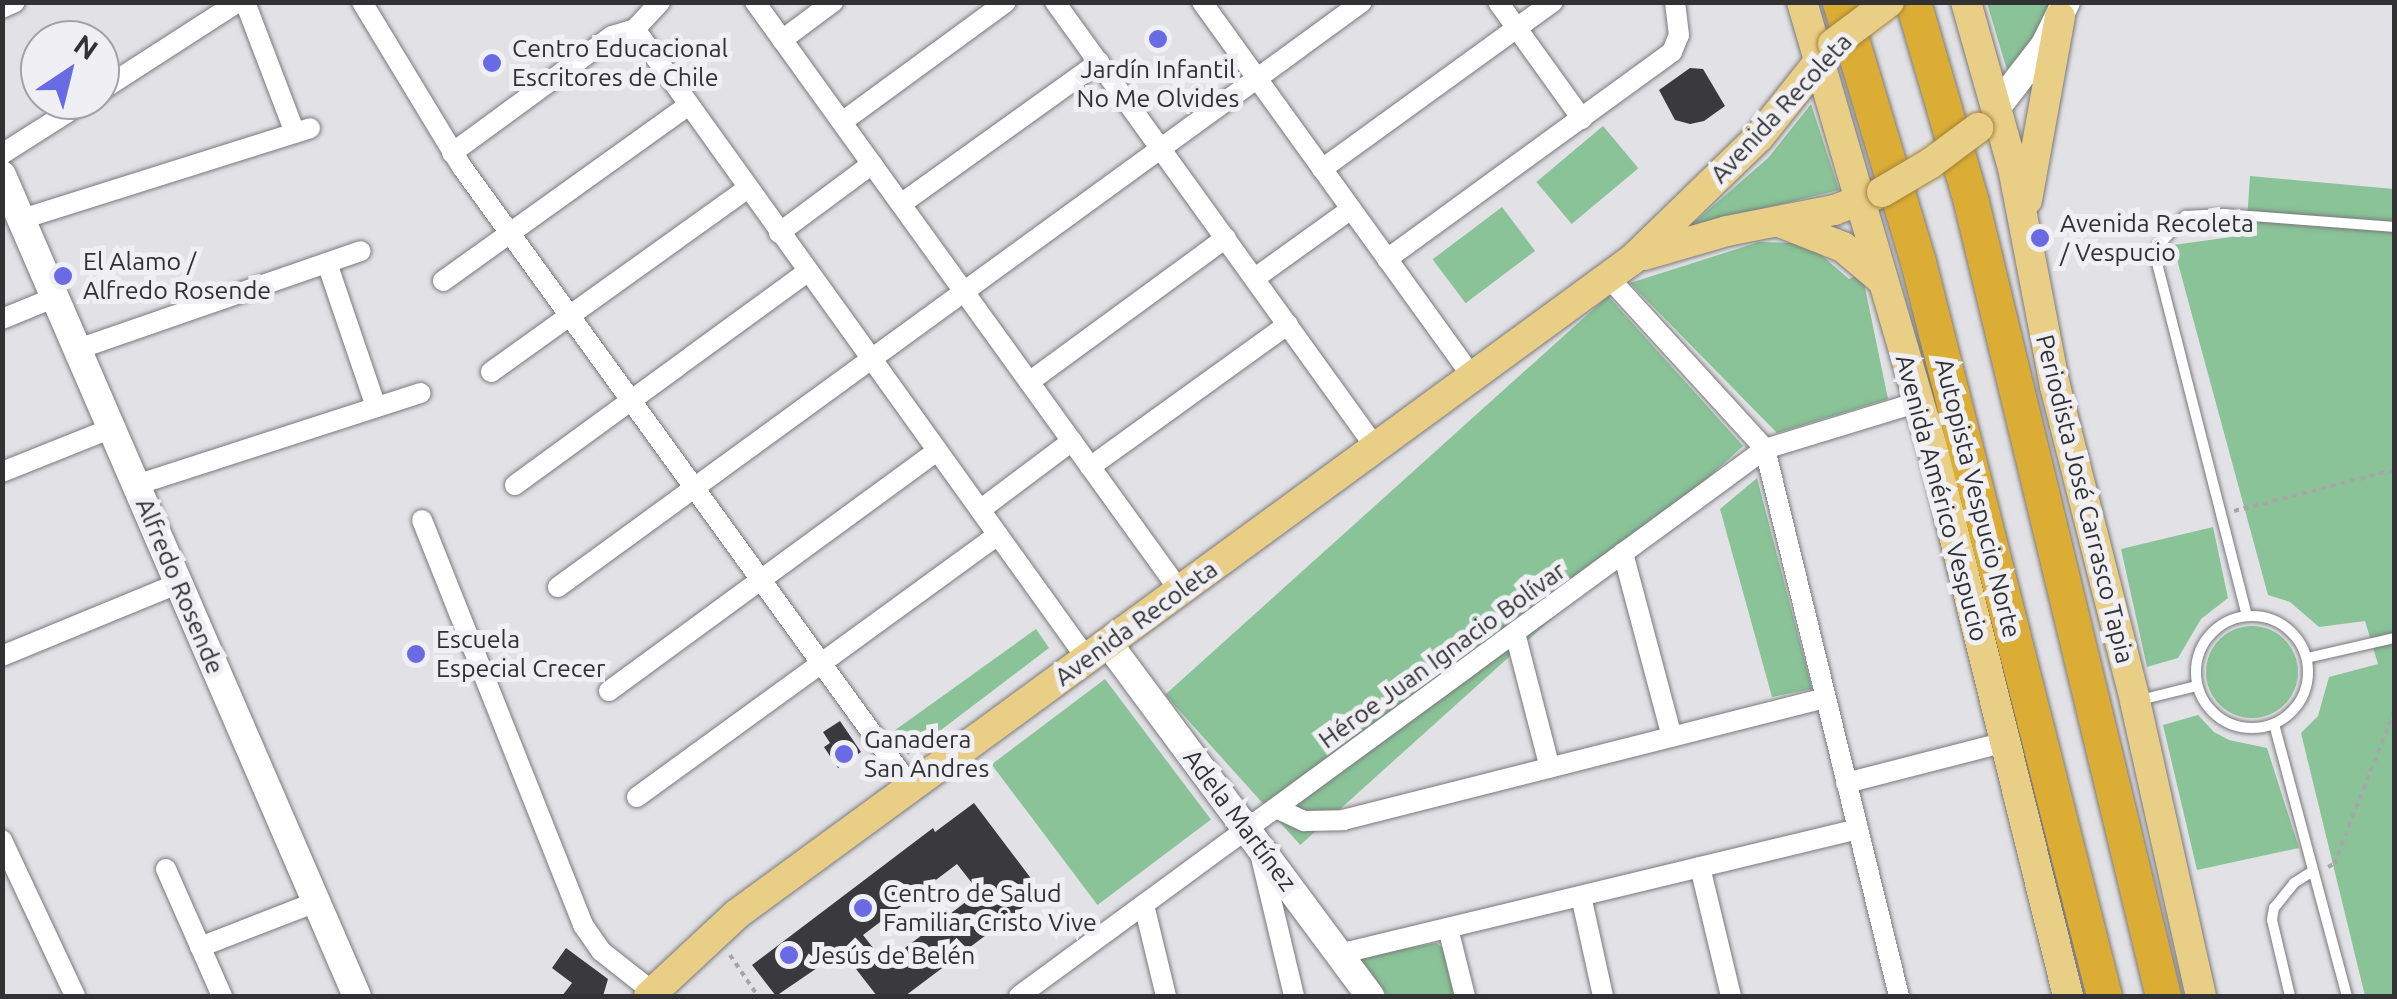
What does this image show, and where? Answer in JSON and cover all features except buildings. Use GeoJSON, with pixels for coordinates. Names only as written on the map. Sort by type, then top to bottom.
{"type":"FeatureCollection","features":[{"type":"Feature","properties":{"kind":"highway","name":"Autopista Vespucio Norte"},"geometry":{"type":"LineString","coordinates":[[1840,2],[1918,262],[2104,996]]}},
{"type":"Feature","properties":{"kind":"highway"},"geometry":{"type":"LineString","coordinates":[[1913,2],[1971,202],[2163,996]]}},
{"type":"Feature","properties":{"kind":"main road","name":"Avenida Américo Vespucio"},"geometry":{"type":"LineString","coordinates":[[1802,2],[1826,52],[1871,196],[1882,280],[1918,402],[2068,996]]}},
{"type":"Feature","properties":{"kind":"main road","name":"Avenida Recoleta"},"geometry":{"type":"LineString","coordinates":[[651,994],[714,932],[1621,269],[1760,137],[1826,52],[1889,2]]}},
{"type":"Feature","properties":{"kind":"main road","name":"Periodista José Carrasco Tapia"},"geometry":{"type":"LineString","coordinates":[[1966,2],[1988,117],[2024,218],[2055,386],[2135,701],[2201,996]]}},
{"type":"Feature","properties":{"kind":"main road"},"geometry":{"type":"LineString","coordinates":[[2024,218],[2063,10]]}},
{"type":"Feature","properties":{"kind":"main road","name":"Avenida Recoleta"},"geometry":{"type":"LineString","coordinates":[[1621,269],[1687,240],[1871,196],[1988,117]]}},
{"type":"Feature","properties":{"kind":"main road"},"geometry":{"type":"LineString","coordinates":[[1774,221],[1810,230],[1843,247],[1882,280]]}},
{"type":"Feature","properties":{"kind":"street"},"geometry":{"type":"LineString","coordinates":[[2,8],[15,2]]}},
{"type":"Feature","properties":{"kind":"street"},"geometry":{"type":"LineString","coordinates":[[22,220],[303,130],[242,2],[120,79]]}},
{"type":"Feature","properties":{"kind":"street"},"geometry":{"type":"LineString","coordinates":[[362,2],[452,153],[911,787]]}},
{"type":"Feature","properties":{"kind":"street"},"geometry":{"type":"LineString","coordinates":[[452,153],[612,36],[634,29],[660,2]]}},
{"type":"Feature","properties":{"kind":"street"},"geometry":{"type":"LineString","coordinates":[[755,2],[1180,591]]}},
{"type":"Feature","properties":{"kind":"street"},"geometry":{"type":"LineString","coordinates":[[782,40],[833,2]]}},
{"type":"Feature","properties":{"kind":"street"},"geometry":{"type":"LineString","coordinates":[[842,122],[1006,2]]}},
{"type":"Feature","properties":{"kind":"street"},"geometry":{"type":"LineString","coordinates":[[1055,2],[1376,448]]}},
{"type":"Feature","properties":{"kind":"street"},"geometry":{"type":"LineString","coordinates":[[1202,2],[1474,378]]}},
{"type":"Feature","properties":{"kind":"street"},"geometry":{"type":"LineString","coordinates":[[558,588],[1362,2]]}},
{"type":"Feature","properties":{"kind":"street"},"geometry":{"type":"LineString","coordinates":[[1498,2],[1582,118]]}},
{"type":"Feature","properties":{"kind":"street"},"geometry":{"type":"LineString","coordinates":[[1322,169],[1553,2]]}},
{"type":"Feature","properties":{"kind":"street"},"geometry":{"type":"LineString","coordinates":[[1388,258],[1665,58],[1677,44],[1675,2]]}},
{"type":"Feature","properties":{"kind":"street","name":"Avenida Recoleta"},"geometry":{"type":"LineString","coordinates":[[1988,117],[2027,71],[2063,10]]}},
{"type":"Feature","properties":{"kind":"street"},"geometry":{"type":"LineString","coordinates":[[634,29],[998,535],[1098,651]]}},
{"type":"Feature","properties":{"kind":"street"},"geometry":{"type":"LineString","coordinates":[[901,204],[1099,62]]}},
{"type":"Feature","properties":{"kind":"street"},"geometry":{"type":"LineString","coordinates":[[443,281],[687,106]]}},
{"type":"Feature","properties":{"kind":"street"},"geometry":{"type":"LineString","coordinates":[[2,154],[55,120]]}},
{"type":"Feature","properties":{"kind":"street"},"geometry":{"type":"LineString","coordinates":[[779,233],[872,164]]}},
{"type":"Feature","properties":{"kind":"street","name":"Alfredo Rosende"},"geometry":{"type":"LineString","coordinates":[[2,174],[357,996]]}},
{"type":"Feature","properties":{"kind":"street"},"geometry":{"type":"LineString","coordinates":[[491,372],[747,189]]}},
{"type":"Feature","properties":{"kind":"street"},"geometry":{"type":"LineString","coordinates":[[1255,278],[1352,209]]}},
{"type":"Feature","properties":{"kind":"street"},"geometry":{"type":"LineString","coordinates":[[1029,382],[1226,238]]}},
{"type":"Feature","properties":{"kind":"street"},"geometry":{"type":"LineString","coordinates":[[78,348],[360,251]]}},
{"type":"Feature","properties":{"kind":"street"},"geometry":{"type":"LineString","coordinates":[[327,262],[376,407]]}},
{"type":"Feature","properties":{"kind":"street"},"geometry":{"type":"LineString","coordinates":[[1621,269],[1764,449],[1899,996]]}},
{"type":"Feature","properties":{"kind":"street"},"geometry":{"type":"LineString","coordinates":[[515,484],[807,272]]}},
{"type":"Feature","properties":{"kind":"street"},"geometry":{"type":"LineString","coordinates":[[2,319],[56,297]]}},
{"type":"Feature","properties":{"kind":"street"},"geometry":{"type":"LineString","coordinates":[[1090,467],[1288,324]]}},
{"type":"Feature","properties":{"kind":"street"},"geometry":{"type":"LineString","coordinates":[[136,484],[420,393]]}},
{"type":"Feature","properties":{"kind":"street","name":"Héroe Juan Ignacio Bolívar"},"geometry":{"type":"LineString","coordinates":[[1030,993],[1144,905],[1252,836],[1276,808],[1764,449],[1918,402]]}},
{"type":"Feature","properties":{"kind":"street"},"geometry":{"type":"LineString","coordinates":[[2,472],[112,428]]}},
{"type":"Feature","properties":{"kind":"street"},"geometry":{"type":"LineString","coordinates":[[980,510],[1072,442]]}},
{"type":"Feature","properties":{"kind":"street"},"geometry":{"type":"LineString","coordinates":[[609,690],[937,451]]}},
{"type":"Feature","properties":{"kind":"street"},"geometry":{"type":"LineString","coordinates":[[422,520],[583,925],[602,951],[651,994]]}},
{"type":"Feature","properties":{"kind":"street"},"geometry":{"type":"LineString","coordinates":[[638,797],[998,535]]}},
{"type":"Feature","properties":{"kind":"street"},"geometry":{"type":"LineString","coordinates":[[1624,554],[1672,737]]}},
{"type":"Feature","properties":{"kind":"street"},"geometry":{"type":"LineString","coordinates":[[2,656],[179,584]]}},
{"type":"Feature","properties":{"kind":"street"},"geometry":{"type":"LineString","coordinates":[[1515,633],[1550,768]]}},
{"type":"Feature","properties":{"kind":"street","name":"Adela Martínez"},"geometry":{"type":"LineString","coordinates":[[1098,651],[1252,836],[1370,996]]}},
{"type":"Feature","properties":{"kind":"street"},"geometry":{"type":"LineString","coordinates":[[1276,808],[1304,820],[1343,820],[1826,698]]}},
{"type":"Feature","properties":{"kind":"street"},"geometry":{"type":"LineString","coordinates":[[1846,783],[2006,742]]}},
{"type":"Feature","properties":{"kind":"street"},"geometry":{"type":"LineString","coordinates":[[1339,954],[1858,829]]}},
{"type":"Feature","properties":{"kind":"street"},"geometry":{"type":"LineString","coordinates":[[1252,836],[1294,996]]}},
{"type":"Feature","properties":{"kind":"street"},"geometry":{"type":"LineString","coordinates":[[2,840],[75,996]]}},
{"type":"Feature","properties":{"kind":"street"},"geometry":{"type":"LineString","coordinates":[[1700,867],[1731,996]]}},
{"type":"Feature","properties":{"kind":"street"},"geometry":{"type":"LineString","coordinates":[[166,868],[222,996]]}},
{"type":"Feature","properties":{"kind":"street"},"geometry":{"type":"LineString","coordinates":[[1581,896],[1604,996]]}},
{"type":"Feature","properties":{"kind":"street"},"geometry":{"type":"LineString","coordinates":[[200,948],[316,902]]}},
{"type":"Feature","properties":{"kind":"street"},"geometry":{"type":"LineString","coordinates":[[1144,905],[1166,996]]}},
{"type":"Feature","properties":{"kind":"street"},"geometry":{"type":"LineString","coordinates":[[1448,928],[1465,996]]}},
{"type":"Feature","properties":{"kind":"lane"},"geometry":{"type":"LineString","coordinates":[[2247,616],[2154,251],[2185,216],[2225,214],[2394,226]]}},
{"type":"Feature","properties":{"kind":"lane"},"geometry":{"type":"LineString","coordinates":[[2247,616],[2278,622],[2290,631],[2307,658],[2309,674],[2299,704],[2274,724],[2255,729],[2219,718],[2198,686],[2201,648],[2212,632],[2247,616]]}},
{"type":"Feature","properties":{"kind":"lane"},"geometry":{"type":"LineString","coordinates":[[2307,658],[2394,638]]}},
{"type":"Feature","properties":{"kind":"lane"},"geometry":{"type":"LineString","coordinates":[[2135,701],[2198,686]]}},
{"type":"Feature","properties":{"kind":"lane"},"geometry":{"type":"LineString","coordinates":[[2274,724],[2347,996]]}},
{"type":"Feature","properties":{"kind":"lane"},"geometry":{"type":"LineString","coordinates":[[2290,996],[2272,920],[2274,908],[2294,882],[2314,871]]}},
{"type":"Feature","properties":{"kind":"path"},"geometry":{"type":"LineString","coordinates":[[2222,514],[2394,470]]}},
{"type":"Feature","properties":{"kind":"path"},"geometry":{"type":"LineString","coordinates":[[2314,871],[2334,864],[2394,712]]}},
{"type":"Feature","properties":{"kind":"path"},"geometry":{"type":"LineString","coordinates":[[714,932],[758,996]]}},
{"type":"Feature","properties":{"kind":"green space"},"geometry":{"type":"Polygon","coordinates":[[[1987,3],[2051,3],[2032,39],[2007,70],[1987,3]]]}},
{"type":"Feature","properties":{"kind":"green space"},"geometry":{"type":"Polygon","coordinates":[[[1811,104],[1839,190],[1689,227],[1768,158],[1811,104]]]}},
{"type":"Feature","properties":{"kind":"green space"},"geometry":{"type":"Polygon","coordinates":[[[1603,126],[1638,168],[1572,224],[1536,182],[1603,126]]]}},
{"type":"Feature","properties":{"kind":"green space"},"geometry":{"type":"Polygon","coordinates":[[[2250,176],[2394,189],[2394,996],[2365,996],[2301,733],[2318,716],[2329,677],[2378,664],[2365,621],[2319,627],[2290,602],[2268,595],[2173,245],[2246,235],[2250,176]]]}},
{"type":"Feature","properties":{"kind":"green space"},"geometry":{"type":"Polygon","coordinates":[[[1502,207],[1535,251],[1466,303],[1433,259],[1502,207]]]}},
{"type":"Feature","properties":{"kind":"green space"},"geometry":{"type":"Polygon","coordinates":[[[1759,242],[1793,243],[1818,252],[1849,279],[1862,273],[1888,399],[1777,433],[1630,283],[1759,242]]]}},
{"type":"Feature","properties":{"kind":"green space"},"geometry":{"type":"Polygon","coordinates":[[[1608,296],[1743,446],[1300,845],[1165,695],[1608,296]]]}},
{"type":"Feature","properties":{"kind":"green space"},"geometry":{"type":"Polygon","coordinates":[[[1757,478],[1812,689],[1772,697],[1720,509],[1757,478]]]}},
{"type":"Feature","properties":{"kind":"green space"},"geometry":{"type":"Polygon","coordinates":[[[2213,527],[2228,598],[2201,619],[2178,658],[2147,667],[2121,549],[2213,527]]]}},
{"type":"Feature","properties":{"kind":"green space"},"geometry":{"type":"Polygon","coordinates":[[[2252,626],[2270,629],[2285,639],[2295,654],[2295,690],[2285,705],[2270,715],[2252,718],[2234,715],[2219,705],[2209,690],[2206,672],[2209,654],[2219,639],[2234,629],[2252,626]]]}},
{"type":"Feature","properties":{"kind":"green space"},"geometry":{"type":"Polygon","coordinates":[[[1036,629],[1049,648],[908,755],[891,733],[1036,629]]]}},
{"type":"Feature","properties":{"kind":"green space"},"geometry":{"type":"Polygon","coordinates":[[[1105,679],[1211,820],[1098,905],[992,764],[1105,679]]]}},
{"type":"Feature","properties":{"kind":"green space"},"geometry":{"type":"Polygon","coordinates":[[[2198,715],[2214,732],[2229,740],[2267,748],[2299,848],[2197,870],[2163,725],[2198,715]]]}},
{"type":"Feature","properties":{"kind":"green space"},"geometry":{"type":"Polygon","coordinates":[[[1436,943],[1446,950],[1457,996],[1388,996],[1359,957],[1436,943]]]}},
{"type":"Feature","properties":{"kind":"place","name":"Jardín Infantil No Me Olvides"},"geometry":{"type":"Point","coordinates":[1158,39]}},
{"type":"Feature","properties":{"kind":"place","name":"Centro Educacional Escritores de Chile"},"geometry":{"type":"Point","coordinates":[492,63]}},
{"type":"Feature","properties":{"kind":"place","name":"Avenida Recoleta / Vespucio"},"geometry":{"type":"Point","coordinates":[2040,238]}},
{"type":"Feature","properties":{"kind":"place","name":"El Alamo / Alfredo Rosende"},"geometry":{"type":"Point","coordinates":[63,276]}},
{"type":"Feature","properties":{"kind":"place","name":"Escuela Especial Crecer"},"geometry":{"type":"Point","coordinates":[416,654]}},
{"type":"Feature","properties":{"kind":"place","name":"Ganadera San Andres"},"geometry":{"type":"Point","coordinates":[844,754]}},
{"type":"Feature","properties":{"kind":"place","name":"Centro de Salud Familiar Cristo Vive"},"geometry":{"type":"Point","coordinates":[863,908]}},
{"type":"Feature","properties":{"kind":"place","name":"Jesús de Belén"},"geometry":{"type":"Point","coordinates":[789,955]}}]}
